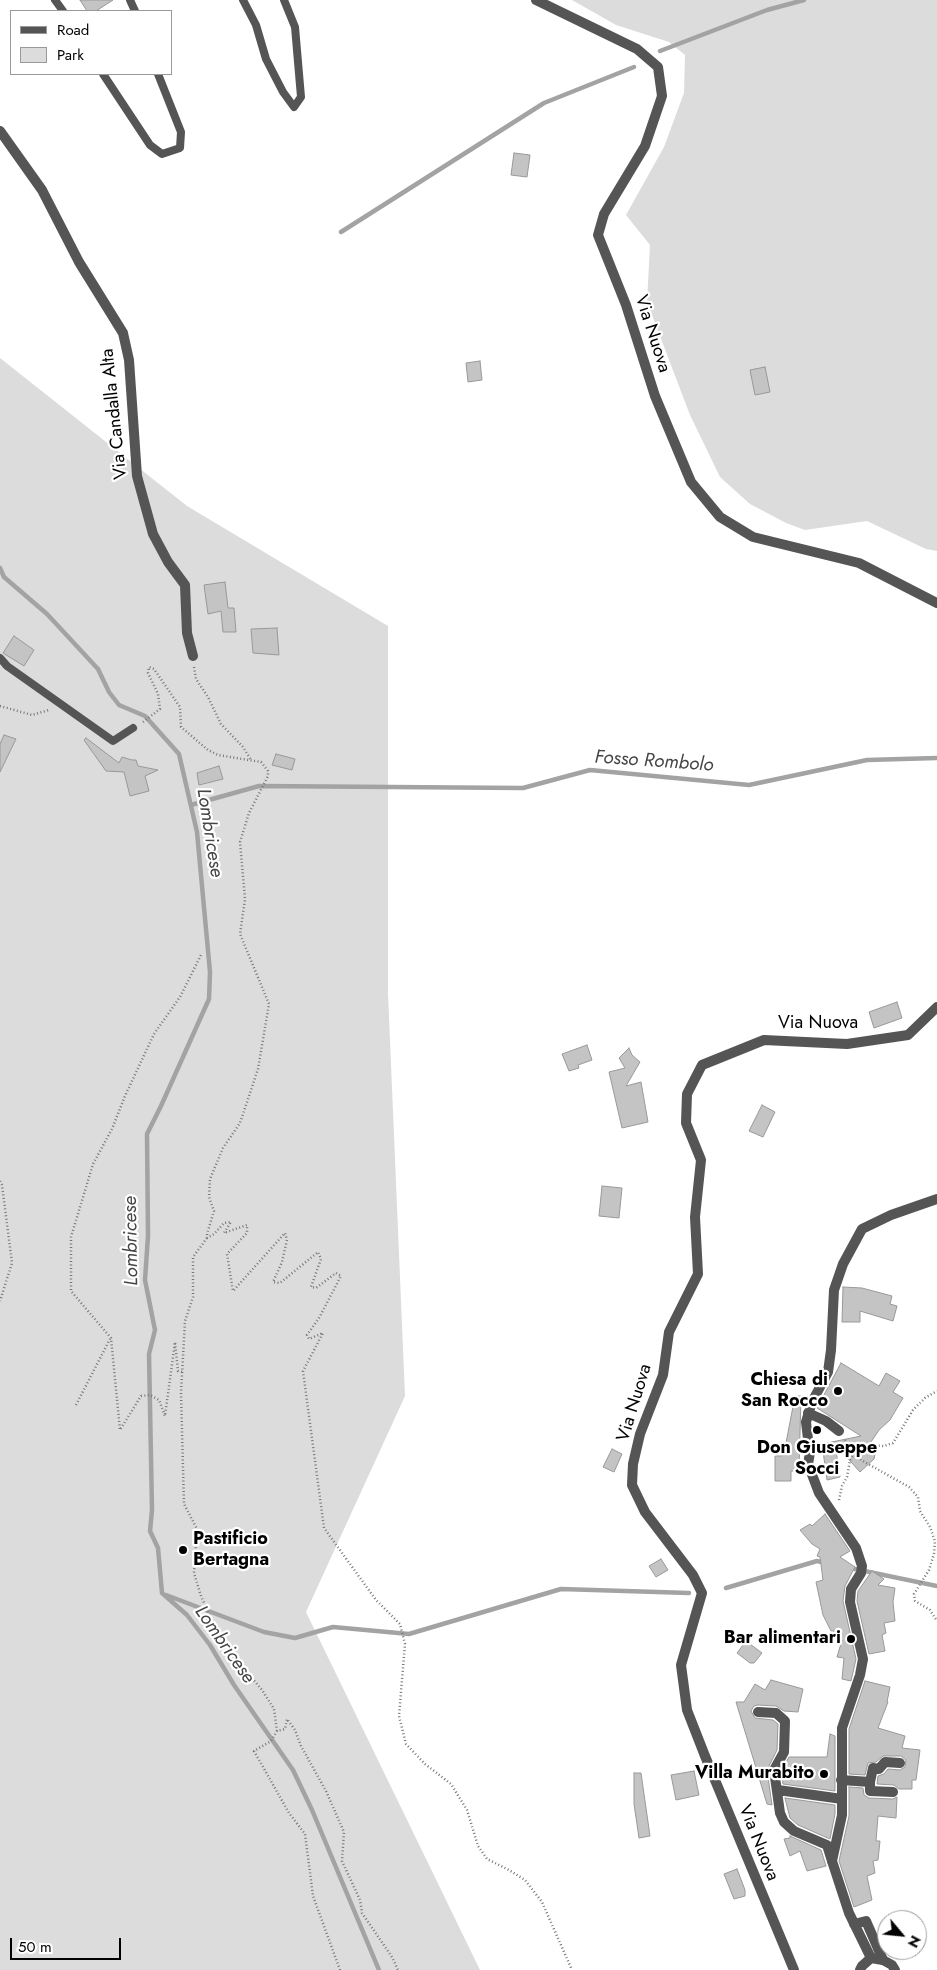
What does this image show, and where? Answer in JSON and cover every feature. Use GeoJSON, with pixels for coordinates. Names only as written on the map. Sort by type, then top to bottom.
{"type":"FeatureCollection","features":[{"type":"Feature","properties":{"kind":"street","name":"Via Nuova"},"geometry":{"type":"LineString","coordinates":[[536,0],[637,49],[658,67],[662,96],[645,146],[604,214],[598,235],[626,305],[655,396],[691,482],[720,517],[754,537],[859,563],[937,603]]}},
{"type":"Feature","properties":{"kind":"street","name":"Via Candalla Alta"},"geometry":{"type":"LineString","coordinates":[[0,131],[42,190],[79,262],[123,333],[129,360],[137,476],[153,534],[168,562],[185,585],[187,633],[193,656]]}},
{"type":"Feature","properties":{"kind":"street","name":"Via Nuova"},"geometry":{"type":"LineString","coordinates":[[794,1970],[712,1773],[688,1710],[681,1666],[702,1593],[693,1575],[645,1512],[632,1485],[633,1464],[640,1434],[663,1375],[669,1332],[698,1274],[696,1218],[701,1160],[686,1123],[687,1094],[702,1065],[764,1040],[847,1044],[908,1035],[937,1007]]}},
{"type":"Feature","properties":{"kind":"street"},"geometry":{"type":"LineString","coordinates":[[832,1861],[842,1815],[842,1728],[860,1675],[863,1659],[850,1602],[851,1589],[861,1573],[862,1566],[856,1548],[819,1493],[808,1464],[811,1447],[806,1428],[808,1413],[828,1372],[834,1290],[843,1264],[862,1229],[891,1215],[937,1199]]}},
{"type":"Feature","properties":{"kind":"street"},"geometry":{"type":"LineString","coordinates":[[808,1413],[839,1431]]}},
{"type":"Feature","properties":{"kind":"street"},"geometry":{"type":"LineString","coordinates":[[758,1712],[776,1713],[784,1721],[784,1752],[774,1770],[779,1810],[784,1822],[794,1831],[827,1846],[849,1913],[871,1958]]}},
{"type":"Feature","properties":{"kind":"street"},"geometry":{"type":"LineString","coordinates":[[893,1792],[870,1790],[873,1768],[879,1769],[885,1762],[900,1763]]}},
{"type":"Feature","properties":{"kind":"street"},"geometry":{"type":"LineString","coordinates":[[842,1780],[870,1782]]}},
{"type":"Feature","properties":{"kind":"street"},"geometry":{"type":"LineString","coordinates":[[778,1790],[842,1800]]}},
{"type":"Feature","properties":{"kind":"street"},"geometry":{"type":"LineString","coordinates":[[854,1924],[866,1921],[877,1946]]}},
{"type":"Feature","properties":{"kind":"street"},"geometry":{"type":"LineString","coordinates":[[871,1958],[877,1959]]}},
{"type":"Feature","properties":{"kind":"street"},"geometry":{"type":"LineString","coordinates":[[860,1970],[871,1958]]}},
{"type":"Feature","properties":{"kind":"street"},"geometry":{"type":"LineString","coordinates":[[883,1960],[892,1965],[895,1970]]}},
{"type":"Feature","properties":{"kind":"lane"},"geometry":{"type":"LineString","coordinates":[[243,0],[256,24],[266,60],[283,92],[294,107],[300,97],[295,27],[284,0]]}},
{"type":"Feature","properties":{"kind":"lane"},"geometry":{"type":"LineString","coordinates":[[104,75],[150,145],[162,154],[180,148],[181,132],[158,75]]}},
{"type":"Feature","properties":{"kind":"lane"},"geometry":{"type":"LineString","coordinates":[[0,658],[15,672],[64,705],[113,742],[133,728]]}},
{"type":"Feature","properties":{"kind":"path"},"geometry":{"type":"LineString","coordinates":[[193,656],[196,679],[208,697],[221,724],[243,747],[251,760]]}},
{"type":"Feature","properties":{"kind":"path"},"geometry":{"type":"LineString","coordinates":[[142,722],[160,708],[158,694],[148,674],[149,667],[154,669],[180,706],[181,727],[208,750],[218,755],[261,762],[268,771],[268,776],[249,813],[240,842],[245,898],[240,934],[269,1004],[258,1069],[240,1123],[223,1148],[210,1179],[209,1197],[214,1212],[207,1238]]}},
{"type":"Feature","properties":{"kind":"path"},"geometry":{"type":"LineString","coordinates":[[0,706],[32,715],[64,705]]}},
{"type":"Feature","properties":{"kind":"path"},"geometry":{"type":"LineString","coordinates":[[182,1372],[178,1371],[175,1342],[167,1388],[165,1416],[159,1400],[150,1395],[141,1396],[120,1430],[111,1338],[71,1291],[71,1237],[93,1164],[112,1128],[154,1034],[180,997],[201,955]]}},
{"type":"Feature","properties":{"kind":"path"},"geometry":{"type":"LineString","coordinates":[[0,1182],[12,1263],[0,1301]]}},
{"type":"Feature","properties":{"kind":"path"},"geometry":{"type":"LineString","coordinates":[[277,1731],[274,1709],[262,1690],[231,1653],[215,1628],[201,1596],[194,1573],[197,1529],[184,1504],[182,1372],[185,1321],[193,1297],[193,1257],[207,1238],[214,1234],[224,1222],[231,1222],[224,1233],[247,1225],[247,1233],[227,1254],[232,1291],[285,1233],[287,1240],[282,1262],[273,1282],[280,1284],[318,1252],[321,1259],[311,1287],[316,1288],[336,1273],[341,1276],[319,1318],[307,1336],[309,1339],[323,1333],[303,1372],[324,1528],[376,1600],[400,1624],[405,1644],[399,1716],[406,1744],[425,1764],[451,1784],[468,1810],[478,1846],[487,1859],[525,1880],[542,1902],[572,1970]]}},
{"type":"Feature","properties":{"kind":"path"},"geometry":{"type":"LineString","coordinates":[[76,1405],[111,1338]]}},
{"type":"Feature","properties":{"kind":"path"},"geometry":{"type":"LineString","coordinates":[[842,1525],[838,1498],[847,1476],[850,1460],[858,1449],[867,1445],[884,1446],[893,1443],[913,1410],[925,1398],[937,1391]]}},
{"type":"Feature","properties":{"kind":"path"},"geometry":{"type":"LineString","coordinates":[[855,1454],[875,1469],[909,1487],[918,1497],[920,1511],[930,1527],[935,1541],[934,1554],[929,1570],[914,1594],[914,1601],[930,1610],[937,1621]]}},
{"type":"Feature","properties":{"kind":"path"},"geometry":{"type":"LineString","coordinates":[[340,1970],[313,1896],[305,1834],[289,1813],[254,1751],[271,1740],[277,1731],[285,1728],[287,1719],[295,1730],[301,1746],[326,1791],[344,1832],[342,1861],[360,1900],[362,1913],[392,1957],[398,1970]]}},
{"type":"Feature","properties":{"kind":"green space"},"geometry":{"type":"Polygon","coordinates":[[[572,0],[937,0],[937,551],[926,549],[867,521],[805,530],[786,523],[750,504],[720,477],[690,415],[647,302],[650,245],[626,215],[664,147],[684,93],[685,55],[669,42],[616,25],[572,0]]]}},
{"type":"Feature","properties":{"kind":"green space"},"geometry":{"type":"Polygon","coordinates":[[[0,358],[187,506],[388,626],[388,993],[405,1396],[306,1612],[480,1970],[0,1970],[0,358]]]}},
{"type":"Feature","properties":{"kind":"building"},"geometry":{"type":"Polygon","coordinates":[[[80,0],[113,0],[98,10],[86,10],[80,0]]]}},
{"type":"Feature","properties":{"kind":"building"},"geometry":{"type":"Polygon","coordinates":[[[514,153],[530,155],[527,177],[511,175],[514,153]]]}},
{"type":"Feature","properties":{"kind":"building"},"geometry":{"type":"Polygon","coordinates":[[[480,361],[482,380],[468,382],[466,363],[480,361]]]}},
{"type":"Feature","properties":{"kind":"building"},"geometry":{"type":"Polygon","coordinates":[[[765,367],[770,392],[755,395],[750,370],[765,367]]]}},
{"type":"Feature","properties":{"kind":"building"},"geometry":{"type":"Polygon","coordinates":[[[225,582],[228,608],[234,608],[236,632],[223,632],[221,611],[208,614],[204,585],[225,582]]]}},
{"type":"Feature","properties":{"kind":"building"},"geometry":{"type":"Polygon","coordinates":[[[277,628],[279,655],[253,653],[251,629],[277,628]]]}},
{"type":"Feature","properties":{"kind":"building"},"geometry":{"type":"Polygon","coordinates":[[[14,636],[34,650],[24,666],[3,653],[14,636]]]}},
{"type":"Feature","properties":{"kind":"building"},"geometry":{"type":"Polygon","coordinates":[[[4,735],[16,739],[0,772],[0,744],[4,735]]]}},
{"type":"Feature","properties":{"kind":"building"},"geometry":{"type":"Polygon","coordinates":[[[86,738],[119,763],[122,757],[136,760],[138,766],[158,770],[145,776],[149,791],[130,796],[124,772],[106,771],[84,740],[86,738]]]}},
{"type":"Feature","properties":{"kind":"building"},"geometry":{"type":"Polygon","coordinates":[[[276,754],[295,759],[292,770],[272,765],[276,754]]]}},
{"type":"Feature","properties":{"kind":"building"},"geometry":{"type":"Polygon","coordinates":[[[219,766],[223,779],[199,785],[197,773],[219,766]]]}},
{"type":"Feature","properties":{"kind":"building"},"geometry":{"type":"Polygon","coordinates":[[[897,1002],[902,1018],[874,1028],[869,1012],[897,1002]]]}},
{"type":"Feature","properties":{"kind":"building"},"geometry":{"type":"Polygon","coordinates":[[[587,1045],[592,1060],[578,1065],[579,1068],[569,1071],[562,1054],[587,1045]]]}},
{"type":"Feature","properties":{"kind":"building"},"geometry":{"type":"Polygon","coordinates":[[[629,1048],[632,1055],[640,1062],[626,1086],[641,1082],[648,1122],[622,1128],[609,1072],[625,1068],[619,1058],[629,1048]]]}},
{"type":"Feature","properties":{"kind":"building"},"geometry":{"type":"Polygon","coordinates":[[[762,1105],[775,1112],[763,1137],[749,1131],[762,1105]]]}},
{"type":"Feature","properties":{"kind":"building"},"geometry":{"type":"Polygon","coordinates":[[[602,1186],[622,1188],[619,1218],[599,1216],[602,1186]]]}},
{"type":"Feature","properties":{"kind":"building"},"geometry":{"type":"Polygon","coordinates":[[[843,1287],[862,1288],[892,1296],[890,1304],[897,1306],[893,1321],[860,1311],[860,1322],[842,1322],[843,1287]]]}},
{"type":"Feature","properties":{"kind":"building"},"geometry":{"type":"Polygon","coordinates":[[[841,1363],[879,1386],[886,1373],[900,1381],[893,1392],[903,1398],[890,1420],[879,1430],[867,1448],[876,1450],[874,1459],[860,1472],[835,1444],[840,1477],[827,1480],[822,1444],[861,1436],[817,1408],[841,1363]]]}},
{"type":"Feature","properties":{"kind":"building"},"geometry":{"type":"Polygon","coordinates":[[[795,1396],[801,1396],[799,1471],[791,1471],[791,1481],[775,1481],[775,1456],[782,1456],[795,1396]]]}},
{"type":"Feature","properties":{"kind":"building"},"geometry":{"type":"Polygon","coordinates":[[[612,1449],[622,1454],[614,1472],[603,1467],[612,1449]]]}},
{"type":"Feature","properties":{"kind":"building"},"geometry":{"type":"Polygon","coordinates":[[[825,1514],[850,1551],[840,1557],[855,1567],[845,1586],[843,1601],[856,1659],[851,1681],[842,1679],[844,1658],[837,1657],[842,1640],[835,1641],[834,1631],[831,1631],[823,1615],[816,1582],[823,1580],[820,1557],[817,1556],[820,1549],[812,1544],[800,1530],[810,1524],[812,1526],[825,1514]]]}},
{"type":"Feature","properties":{"kind":"building"},"geometry":{"type":"Polygon","coordinates":[[[661,1559],[668,1570],[656,1577],[649,1566],[661,1559]]]}},
{"type":"Feature","properties":{"kind":"building"},"geometry":{"type":"Polygon","coordinates":[[[872,1571],[884,1579],[878,1585],[895,1588],[893,1602],[895,1621],[884,1623],[886,1633],[882,1635],[885,1651],[869,1654],[857,1601],[858,1591],[872,1571]]]}},
{"type":"Feature","properties":{"kind":"building"},"geometry":{"type":"Polygon","coordinates":[[[746,1641],[762,1653],[754,1663],[750,1663],[737,1653],[746,1641]]]}},
{"type":"Feature","properties":{"kind":"building"},"geometry":{"type":"Polygon","coordinates":[[[771,1680],[803,1689],[798,1712],[784,1711],[776,1706],[758,1705],[754,1706],[751,1711],[755,1718],[773,1720],[778,1724],[777,1750],[767,1770],[772,1805],[767,1804],[736,1702],[744,1702],[755,1684],[765,1690],[771,1680]]]}},
{"type":"Feature","properties":{"kind":"building"},"geometry":{"type":"Polygon","coordinates":[[[865,1681],[890,1687],[888,1702],[878,1728],[905,1736],[902,1748],[920,1750],[916,1780],[912,1780],[912,1789],[899,1789],[894,1785],[877,1784],[878,1776],[884,1774],[888,1769],[900,1770],[905,1767],[906,1760],[901,1756],[883,1756],[876,1762],[868,1763],[865,1775],[849,1774],[849,1729],[865,1681]]]}},
{"type":"Feature","properties":{"kind":"building"},"geometry":{"type":"Polygon","coordinates":[[[830,1734],[835,1736],[835,1791],[783,1784],[781,1771],[789,1757],[827,1757],[830,1734]]]}},
{"type":"Feature","properties":{"kind":"building"},"geometry":{"type":"Polygon","coordinates":[[[694,1771],[699,1795],[676,1800],[671,1775],[694,1771]]]}},
{"type":"Feature","properties":{"kind":"building"},"geometry":{"type":"Polygon","coordinates":[[[634,1773],[641,1773],[650,1836],[639,1838],[634,1804],[634,1773]]]}},
{"type":"Feature","properties":{"kind":"building"},"geometry":{"type":"Polygon","coordinates":[[[849,1787],[863,1788],[864,1795],[869,1798],[893,1799],[897,1797],[896,1818],[878,1816],[876,1841],[880,1841],[878,1860],[873,1861],[875,1873],[867,1876],[872,1900],[854,1907],[839,1861],[849,1816],[849,1787]]]}},
{"type":"Feature","properties":{"kind":"building"},"geometry":{"type":"Polygon","coordinates":[[[785,1798],[835,1805],[830,1839],[798,1825],[790,1818],[785,1798]]]}},
{"type":"Feature","properties":{"kind":"building"},"geometry":{"type":"Polygon","coordinates":[[[790,1836],[821,1850],[826,1866],[807,1871],[800,1851],[790,1856],[784,1839],[790,1838],[790,1836]]]}},
{"type":"Feature","properties":{"kind":"building"},"geometry":{"type":"Polygon","coordinates":[[[737,1869],[745,1890],[745,1896],[734,1899],[724,1874],[737,1869]]]}},
{"type":"Feature","properties":{"kind":"waterway"},"geometry":{"type":"LineString","coordinates":[[660,51],[767,10],[804,0]]}},
{"type":"Feature","properties":{"kind":"waterway"},"geometry":{"type":"LineString","coordinates":[[341,232],[544,103],[634,67]]}},
{"type":"Feature","properties":{"kind":"waterway","name":"Lombricese"},"geometry":{"type":"LineString","coordinates":[[0,568],[4,577],[47,614],[98,669],[109,692],[119,705],[145,716],[179,754],[197,832],[210,972],[209,999],[147,1134],[148,1236],[145,1280],[155,1330],[149,1354],[152,1510],[150,1531],[158,1548],[162,1593],[187,1615],[210,1645],[234,1685],[293,1770],[312,1810],[379,1970]]}},
{"type":"Feature","properties":{"kind":"waterway","name":"Fosso Rombolo"},"geometry":{"type":"LineString","coordinates":[[191,805],[259,786],[523,788],[590,770],[749,785],[867,760],[937,758]]}},
{"type":"Feature","properties":{"kind":"waterway"},"geometry":{"type":"LineString","coordinates":[[726,1588],[817,1561],[826,1563]]}},
{"type":"Feature","properties":{"kind":"waterway"},"geometry":{"type":"LineString","coordinates":[[850,1568],[937,1586]]}},
{"type":"Feature","properties":{"kind":"waterway"},"geometry":{"type":"LineString","coordinates":[[166,1595],[264,1632],[295,1638],[333,1627],[409,1634],[561,1589],[689,1593]]}},
{"type":"Feature","properties":{"kind":"place","name":"Chiesa di San Rocco"},"geometry":{"type":"Point","coordinates":[838,1391]}},
{"type":"Feature","properties":{"kind":"place","name":"Don Giuseppe Socci"},"geometry":{"type":"Point","coordinates":[817,1430]}},
{"type":"Feature","properties":{"kind":"place","name":"Pastificio Bertagna"},"geometry":{"type":"Point","coordinates":[183,1550]}},
{"type":"Feature","properties":{"kind":"place","name":"Bar alimentari"},"geometry":{"type":"Point","coordinates":[851,1639]}},
{"type":"Feature","properties":{"kind":"place","name":"Villa Murabito"},"geometry":{"type":"Point","coordinates":[824,1774]}}]}
